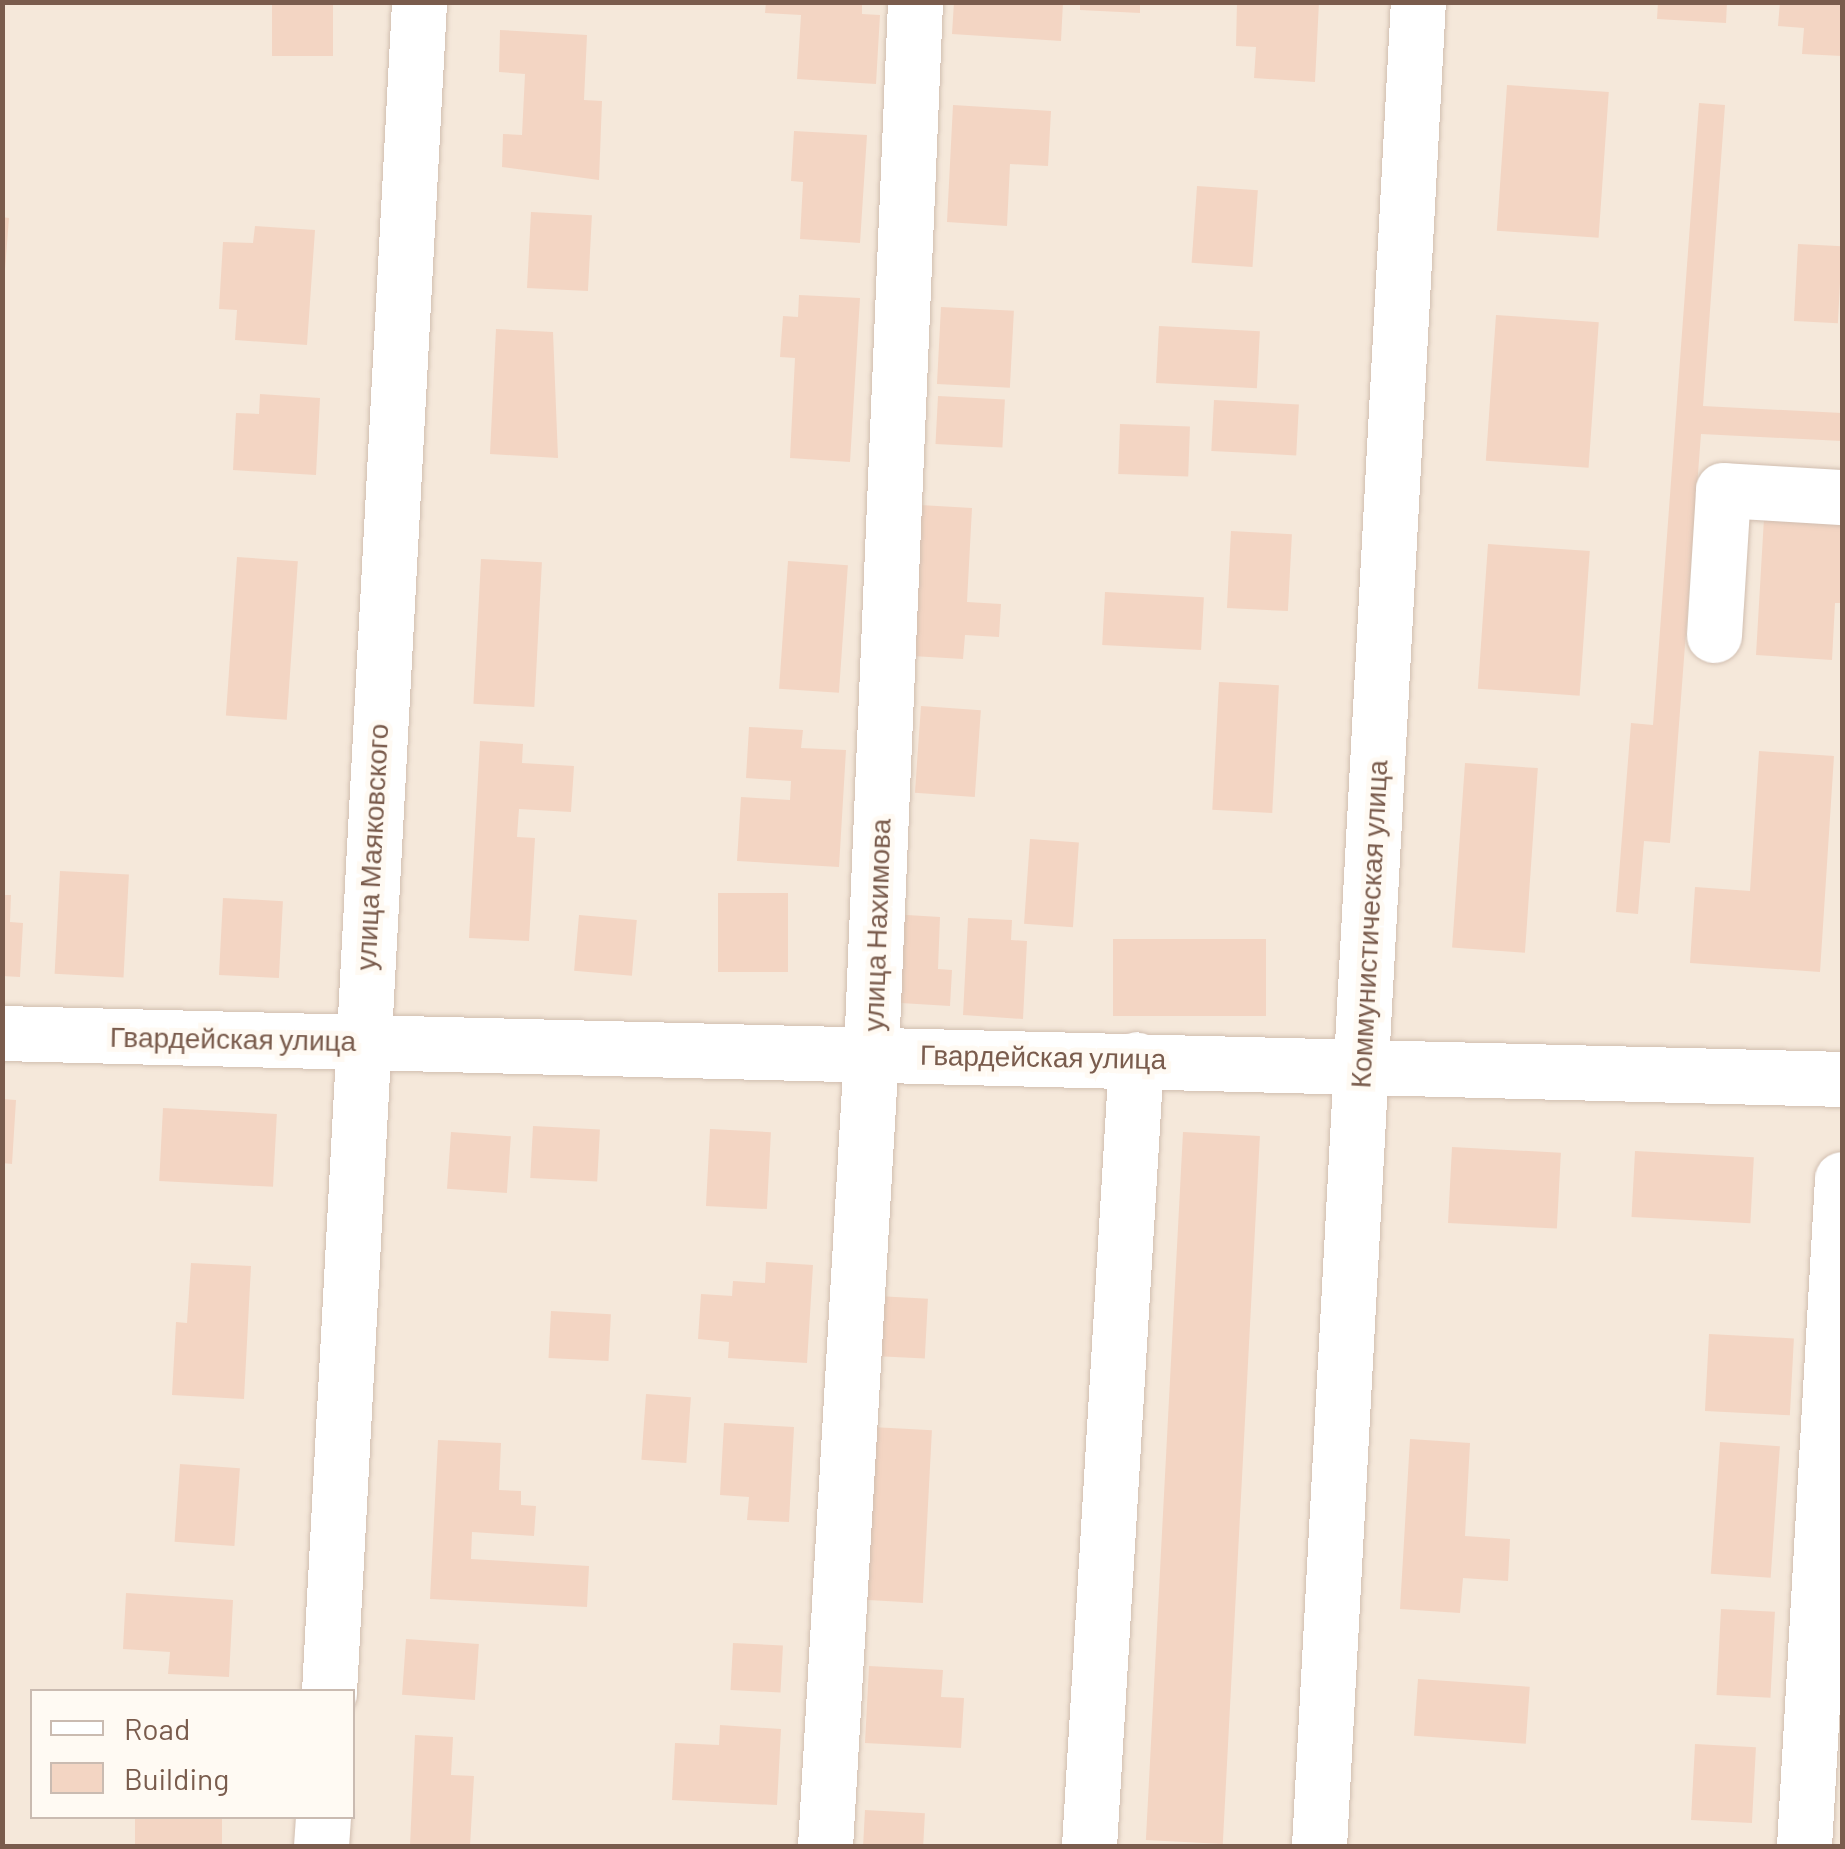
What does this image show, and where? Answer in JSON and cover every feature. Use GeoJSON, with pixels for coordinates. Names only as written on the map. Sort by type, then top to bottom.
{"type":"FeatureCollection","features":[{"type":"Feature","properties":{"kind":"street","name":"улица Маяковского"},"geometry":{"type":"LineString","coordinates":[[328,1689],[360,1040],[419,2]]}},
{"type":"Feature","properties":{"kind":"street","name":"улица Нахимова"},"geometry":{"type":"LineString","coordinates":[[825,1846],[871,1052],[915,2]]}},
{"type":"Feature","properties":{"kind":"street","name":"Коммунистическая улица"},"geometry":{"type":"LineString","coordinates":[[1319,1846],[1418,2]]}},
{"type":"Feature","properties":{"kind":"street"},"geometry":{"type":"LineString","coordinates":[[1714,634],[1723,490],[1842,497]]}},
{"type":"Feature","properties":{"kind":"street","name":"Гвардейская улица"},"geometry":{"type":"LineString","coordinates":[[2,1033],[1842,1079]]}},
{"type":"Feature","properties":{"kind":"street"},"geometry":{"type":"LineString","coordinates":[[1089,1846],[1136,1059]]}},
{"type":"Feature","properties":{"kind":"street"},"geometry":{"type":"LineString","coordinates":[[1804,1846],[1842,1179]]}},
{"type":"Feature","properties":{"kind":"street"},"geometry":{"type":"LineString","coordinates":[[321,1846],[322,1819]]}},
{"type":"Feature","properties":{"kind":"shaded area"},"geometry":{"type":"Polygon","coordinates":[[[3,3],[1842,3],[1842,1846],[3,1846],[3,3]]]}},
{"type":"Feature","properties":{"kind":"building"},"geometry":{"type":"Polygon","coordinates":[[[272,2],[333,2],[333,56],[272,56],[272,2]]]}},
{"type":"Feature","properties":{"kind":"building"},"geometry":{"type":"Polygon","coordinates":[[[766,2],[862,2],[862,14],[880,15],[876,84],[797,79],[801,15],[765,13],[766,2]]]}},
{"type":"Feature","properties":{"kind":"building"},"geometry":{"type":"Polygon","coordinates":[[[954,2],[1063,2],[1061,41],[952,34],[954,2]]]}},
{"type":"Feature","properties":{"kind":"building"},"geometry":{"type":"Polygon","coordinates":[[[1080,2],[1140,2],[1140,13],[1080,10],[1080,2]]]}},
{"type":"Feature","properties":{"kind":"building"},"geometry":{"type":"Polygon","coordinates":[[[1237,2],[1319,2],[1315,82],[1254,78],[1256,47],[1236,46],[1237,2]]]}},
{"type":"Feature","properties":{"kind":"building"},"geometry":{"type":"Polygon","coordinates":[[[1658,2],[1727,2],[1726,23],[1657,19],[1658,2]]]}},
{"type":"Feature","properties":{"kind":"building"},"geometry":{"type":"Polygon","coordinates":[[[1780,2],[1842,2],[1842,56],[1802,54],[1804,28],[1778,26],[1780,2]]]}},
{"type":"Feature","properties":{"kind":"building"},"geometry":{"type":"Polygon","coordinates":[[[500,30],[587,35],[584,100],[602,101],[599,180],[502,167],[503,134],[522,135],[525,74],[499,72],[500,30]]]}},
{"type":"Feature","properties":{"kind":"building"},"geometry":{"type":"Polygon","coordinates":[[[1507,85],[1609,92],[1599,238],[1497,231],[1507,85]]]}},
{"type":"Feature","properties":{"kind":"building"},"geometry":{"type":"Polygon","coordinates":[[[1699,103],[1725,105],[1703,406],[1842,413],[1842,441],[1701,434],[1670,843],[1644,841],[1638,914],[1616,912],[1631,723],[1653,725],[1699,103]]]}},
{"type":"Feature","properties":{"kind":"building"},"geometry":{"type":"Polygon","coordinates":[[[953,105],[1051,111],[1048,166],[1010,164],[1007,226],[947,222],[953,105]]]}},
{"type":"Feature","properties":{"kind":"building"},"geometry":{"type":"Polygon","coordinates":[[[794,131],[867,135],[860,243],[800,239],[803,182],[791,181],[794,131]]]}},
{"type":"Feature","properties":{"kind":"building"},"geometry":{"type":"Polygon","coordinates":[[[1197,186],[1258,190],[1252,267],[1192,263],[1197,186]]]}},
{"type":"Feature","properties":{"kind":"building"},"geometry":{"type":"Polygon","coordinates":[[[531,212],[592,215],[588,291],[527,288],[531,212]]]}},
{"type":"Feature","properties":{"kind":"building"},"geometry":{"type":"Polygon","coordinates":[[[2,217],[9,218],[5,270],[2,270],[2,217]]]}},
{"type":"Feature","properties":{"kind":"building"},"geometry":{"type":"Polygon","coordinates":[[[255,226],[315,230],[307,345],[235,340],[237,310],[219,309],[223,242],[253,243],[255,226]]]}},
{"type":"Feature","properties":{"kind":"building"},"geometry":{"type":"Polygon","coordinates":[[[1798,244],[1842,246],[1838,323],[1794,321],[1798,244]]]}},
{"type":"Feature","properties":{"kind":"building"},"geometry":{"type":"Polygon","coordinates":[[[799,295],[860,298],[850,462],[790,458],[795,358],[780,357],[783,316],[798,317],[799,295]]]}},
{"type":"Feature","properties":{"kind":"building"},"geometry":{"type":"Polygon","coordinates":[[[941,307],[1014,311],[1010,388],[937,384],[941,307]]]}},
{"type":"Feature","properties":{"kind":"building"},"geometry":{"type":"Polygon","coordinates":[[[1496,315],[1599,322],[1589,468],[1486,461],[1496,315]]]}},
{"type":"Feature","properties":{"kind":"building"},"geometry":{"type":"Polygon","coordinates":[[[1159,326],[1260,331],[1257,388],[1156,383],[1159,326]]]}},
{"type":"Feature","properties":{"kind":"building"},"geometry":{"type":"Polygon","coordinates":[[[496,329],[553,332],[558,458],[490,454],[496,329]]]}},
{"type":"Feature","properties":{"kind":"building"},"geometry":{"type":"Polygon","coordinates":[[[260,394],[320,398],[316,475],[233,470],[236,413],[259,414],[260,394]]]}},
{"type":"Feature","properties":{"kind":"building"},"geometry":{"type":"Polygon","coordinates":[[[938,396],[1005,400],[1002,447],[935,444],[938,396]]]}},
{"type":"Feature","properties":{"kind":"building"},"geometry":{"type":"Polygon","coordinates":[[[1214,400],[1299,404],[1296,455],[1211,451],[1214,400]]]}},
{"type":"Feature","properties":{"kind":"building"},"geometry":{"type":"Polygon","coordinates":[[[1120,424],[1190,426],[1188,476],[1118,474],[1120,424]]]}},
{"type":"Feature","properties":{"kind":"building"},"geometry":{"type":"Polygon","coordinates":[[[920,505],[972,508],[967,602],[1001,604],[999,637],[965,635],[963,659],[912,656],[920,505]]]}},
{"type":"Feature","properties":{"kind":"building"},"geometry":{"type":"Polygon","coordinates":[[[1764,518],[1842,523],[1842,603],[1835,603],[1832,660],[1756,655],[1764,518]]]}},
{"type":"Feature","properties":{"kind":"building"},"geometry":{"type":"Polygon","coordinates":[[[1231,531],[1292,534],[1288,611],[1227,608],[1231,531]]]}},
{"type":"Feature","properties":{"kind":"building"},"geometry":{"type":"Polygon","coordinates":[[[1488,544],[1590,551],[1580,696],[1478,689],[1488,544]]]}},
{"type":"Feature","properties":{"kind":"building"},"geometry":{"type":"Polygon","coordinates":[[[237,557],[298,561],[287,720],[226,716],[237,557]]]}},
{"type":"Feature","properties":{"kind":"building"},"geometry":{"type":"Polygon","coordinates":[[[481,559],[542,562],[534,707],[473,704],[481,559]]]}},
{"type":"Feature","properties":{"kind":"building"},"geometry":{"type":"Polygon","coordinates":[[[788,561],[848,565],[839,693],[779,689],[788,561]]]}},
{"type":"Feature","properties":{"kind":"building"},"geometry":{"type":"Polygon","coordinates":[[[1105,592],[1204,597],[1201,650],[1102,645],[1105,592]]]}},
{"type":"Feature","properties":{"kind":"building"},"geometry":{"type":"Polygon","coordinates":[[[1219,682],[1279,685],[1272,813],[1212,810],[1219,682]]]}},
{"type":"Feature","properties":{"kind":"building"},"geometry":{"type":"Polygon","coordinates":[[[921,706],[981,710],[975,797],[915,793],[921,706]]]}},
{"type":"Feature","properties":{"kind":"building"},"geometry":{"type":"Polygon","coordinates":[[[749,727],[803,730],[801,748],[846,750],[839,867],[737,861],[741,797],[790,800],[791,781],[746,778],[749,727]]]}},
{"type":"Feature","properties":{"kind":"building"},"geometry":{"type":"Polygon","coordinates":[[[480,741],[523,744],[522,763],[574,766],[571,812],[519,809],[517,837],[535,838],[529,941],[469,938],[480,741]]]}},
{"type":"Feature","properties":{"kind":"building"},"geometry":{"type":"Polygon","coordinates":[[[1759,751],[1834,756],[1820,972],[1690,963],[1695,887],[1750,891],[1759,751]]]}},
{"type":"Feature","properties":{"kind":"building"},"geometry":{"type":"Polygon","coordinates":[[[1465,763],[1538,768],[1525,953],[1452,948],[1465,763]]]}},
{"type":"Feature","properties":{"kind":"building"},"geometry":{"type":"Polygon","coordinates":[[[1030,839],[1079,842],[1073,927],[1024,924],[1030,839]]]}},
{"type":"Feature","properties":{"kind":"building"},"geometry":{"type":"Polygon","coordinates":[[[60,871],[129,875],[124,977],[55,974],[60,871]]]}},
{"type":"Feature","properties":{"kind":"building"},"geometry":{"type":"Polygon","coordinates":[[[718,893],[788,893],[788,972],[718,972],[718,893]]]}},
{"type":"Feature","properties":{"kind":"building"},"geometry":{"type":"Polygon","coordinates":[[[2,895],[11,895],[10,922],[23,923],[20,977],[2,976],[2,895]]]}},
{"type":"Feature","properties":{"kind":"building"},"geometry":{"type":"Polygon","coordinates":[[[223,898],[283,901],[279,978],[219,975],[223,898]]]}},
{"type":"Feature","properties":{"kind":"building"},"geometry":{"type":"Polygon","coordinates":[[[890,914],[940,917],[938,969],[952,970],[950,1006],[884,1002],[890,914]]]}},
{"type":"Feature","properties":{"kind":"building"},"geometry":{"type":"Polygon","coordinates":[[[579,915],[637,920],[632,976],[574,971],[579,915]]]}},
{"type":"Feature","properties":{"kind":"building"},"geometry":{"type":"Polygon","coordinates":[[[968,918],[1012,920],[1011,940],[1027,941],[1023,1019],[963,1015],[968,918]]]}},
{"type":"Feature","properties":{"kind":"building"},"geometry":{"type":"Polygon","coordinates":[[[1113,939],[1266,939],[1266,1016],[1113,1016],[1113,939]]]}},
{"type":"Feature","properties":{"kind":"building"},"geometry":{"type":"Polygon","coordinates":[[[2,1099],[16,1100],[12,1164],[2,1163],[2,1099]]]}},
{"type":"Feature","properties":{"kind":"building"},"geometry":{"type":"Polygon","coordinates":[[[163,1108],[277,1114],[273,1187],[159,1181],[163,1108]]]}},
{"type":"Feature","properties":{"kind":"building"},"geometry":{"type":"Polygon","coordinates":[[[533,1126],[600,1130],[597,1181],[530,1178],[533,1126]]]}},
{"type":"Feature","properties":{"kind":"building"},"geometry":{"type":"Polygon","coordinates":[[[710,1129],[771,1132],[767,1209],[706,1206],[710,1129]]]}},
{"type":"Feature","properties":{"kind":"building"},"geometry":{"type":"Polygon","coordinates":[[[451,1132],[511,1136],[507,1193],[447,1189],[451,1132]]]}},
{"type":"Feature","properties":{"kind":"building"},"geometry":{"type":"Polygon","coordinates":[[[1183,1132],[1260,1136],[1223,1844],[1146,1840],[1183,1132]]]}},
{"type":"Feature","properties":{"kind":"building"},"geometry":{"type":"Polygon","coordinates":[[[1452,1147],[1561,1153],[1557,1229],[1448,1223],[1452,1147]]]}},
{"type":"Feature","properties":{"kind":"building"},"geometry":{"type":"Polygon","coordinates":[[[1635,1151],[1754,1157],[1750,1223],[1632,1217],[1635,1151]]]}},
{"type":"Feature","properties":{"kind":"building"},"geometry":{"type":"Polygon","coordinates":[[[766,1262],[813,1265],[807,1363],[728,1358],[729,1342],[698,1339],[701,1294],[732,1296],[733,1281],[765,1283],[766,1262]]]}},
{"type":"Feature","properties":{"kind":"building"},"geometry":{"type":"Polygon","coordinates":[[[191,1263],[251,1266],[244,1399],[172,1395],[176,1322],[187,1323],[191,1263]]]}},
{"type":"Feature","properties":{"kind":"building"},"geometry":{"type":"Polygon","coordinates":[[[877,1296],[928,1299],[925,1359],[874,1356],[877,1296]]]}},
{"type":"Feature","properties":{"kind":"building"},"geometry":{"type":"Polygon","coordinates":[[[551,1311],[611,1314],[608,1361],[549,1358],[551,1311]]]}},
{"type":"Feature","properties":{"kind":"building"},"geometry":{"type":"Polygon","coordinates":[[[1709,1334],[1794,1338],[1790,1415],[1705,1411],[1709,1334]]]}},
{"type":"Feature","properties":{"kind":"building"},"geometry":{"type":"Polygon","coordinates":[[[646,1394],[691,1397],[686,1463],[641,1460],[646,1394]]]}},
{"type":"Feature","properties":{"kind":"building"},"geometry":{"type":"Polygon","coordinates":[[[724,1423],[794,1427],[789,1522],[747,1520],[749,1497],[720,1495],[724,1423]]]}},
{"type":"Feature","properties":{"kind":"building"},"geometry":{"type":"Polygon","coordinates":[[[872,1427],[932,1430],[923,1603],[863,1600],[872,1427]]]}},
{"type":"Feature","properties":{"kind":"building"},"geometry":{"type":"Polygon","coordinates":[[[1410,1439],[1470,1443],[1465,1536],[1510,1539],[1508,1581],[1463,1578],[1460,1613],[1400,1609],[1410,1439]]]}},
{"type":"Feature","properties":{"kind":"building"},"geometry":{"type":"Polygon","coordinates":[[[438,1440],[501,1443],[499,1490],[521,1491],[521,1505],[536,1506],[534,1536],[472,1532],[471,1559],[589,1566],[587,1607],[430,1599],[438,1440]]]}},
{"type":"Feature","properties":{"kind":"building"},"geometry":{"type":"Polygon","coordinates":[[[1720,1442],[1780,1446],[1771,1578],[1711,1574],[1720,1442]]]}},
{"type":"Feature","properties":{"kind":"building"},"geometry":{"type":"Polygon","coordinates":[[[180,1464],[240,1468],[234,1546],[175,1542],[180,1464]]]}},
{"type":"Feature","properties":{"kind":"building"},"geometry":{"type":"Polygon","coordinates":[[[126,1593],[233,1600],[229,1677],[168,1674],[170,1652],[123,1649],[126,1593]]]}},
{"type":"Feature","properties":{"kind":"building"},"geometry":{"type":"Polygon","coordinates":[[[1721,1609],[1775,1612],[1770,1698],[1716,1695],[1721,1609]]]}},
{"type":"Feature","properties":{"kind":"building"},"geometry":{"type":"Polygon","coordinates":[[[406,1639],[479,1644],[475,1700],[402,1695],[406,1639]]]}},
{"type":"Feature","properties":{"kind":"building"},"geometry":{"type":"Polygon","coordinates":[[[733,1643],[783,1646],[780,1693],[731,1690],[733,1643]]]}},
{"type":"Feature","properties":{"kind":"building"},"geometry":{"type":"Polygon","coordinates":[[[869,1666],[943,1670],[941,1697],[964,1698],[961,1748],[865,1743],[869,1666]]]}},
{"type":"Feature","properties":{"kind":"building"},"geometry":{"type":"Polygon","coordinates":[[[1418,1679],[1530,1687],[1526,1744],[1414,1736],[1418,1679]]]}},
{"type":"Feature","properties":{"kind":"building"},"geometry":{"type":"Polygon","coordinates":[[[720,1725],[781,1729],[777,1805],[672,1800],[675,1743],[719,1745],[720,1725]]]}},
{"type":"Feature","properties":{"kind":"building"},"geometry":{"type":"Polygon","coordinates":[[[415,1735],[453,1737],[451,1775],[474,1776],[470,1846],[410,1846],[415,1735]]]}},
{"type":"Feature","properties":{"kind":"building"},"geometry":{"type":"Polygon","coordinates":[[[1695,1744],[1756,1747],[1752,1823],[1691,1820],[1695,1744]]]}},
{"type":"Feature","properties":{"kind":"building"},"geometry":{"type":"Polygon","coordinates":[[[865,1810],[925,1813],[923,1846],[863,1846],[865,1810]]]}},
{"type":"Feature","properties":{"kind":"building"},"geometry":{"type":"Polygon","coordinates":[[[135,1819],[222,1819],[222,1846],[135,1846],[135,1819]]]}}]}
